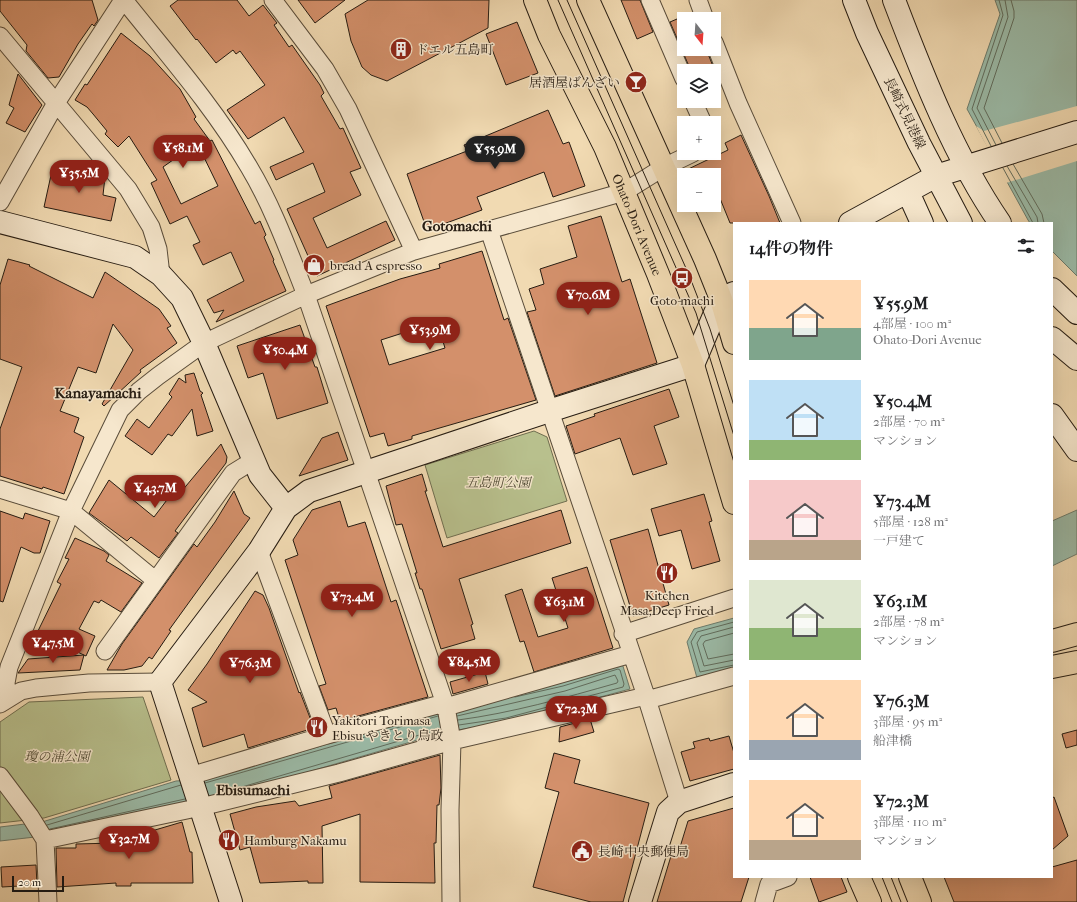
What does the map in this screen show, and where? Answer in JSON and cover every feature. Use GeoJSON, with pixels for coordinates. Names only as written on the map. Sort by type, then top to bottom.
{"type":"FeatureCollection","features":[{"type":"Feature","properties":{"kind":"highway","name":"Ohato-Dori Avenue"},"geometry":{"type":"LineString","coordinates":[[535,0],[549,35],[605,147],[658,274],[693,365],[733,500]]}},
{"type":"Feature","properties":{"kind":"highway"},"geometry":{"type":"LineString","coordinates":[[588,0],[664,167],[727,296],[733,336]]}},
{"type":"Feature","properties":{"kind":"highway"},"geometry":{"type":"LineString","coordinates":[[1053,641],[1077,634]]}},
{"type":"Feature","properties":{"kind":"highway"},"geometry":{"type":"LineString","coordinates":[[1053,667],[1077,662]]}},
{"type":"Feature","properties":{"kind":"highway"},"geometry":{"type":"LineString","coordinates":[[859,878],[870,902]]}},
{"type":"Feature","properties":{"kind":"highway"},"geometry":{"type":"LineString","coordinates":[[910,878],[920,902]]}},
{"type":"Feature","properties":{"kind":"street"},"geometry":{"type":"LineString","coordinates":[[0,202],[56,103],[123,0],[214,112],[250,168],[281,234],[306,295],[446,707],[452,741],[450,810],[451,902]]}},
{"type":"Feature","properties":{"kind":"street"},"geometry":{"type":"LineString","coordinates":[[272,0],[325,69],[348,109],[414,251]]}},
{"type":"Feature","properties":{"kind":"street"},"geometry":{"type":"LineString","coordinates":[[650,0],[678,64]]}},
{"type":"Feature","properties":{"kind":"street"},"geometry":{"type":"LineString","coordinates":[[698,0],[702,12]]}},
{"type":"Feature","properties":{"kind":"street","name":"長崎式見港線"},"geometry":{"type":"LineString","coordinates":[[854,0],[870,40],[936,176],[961,222]]}},
{"type":"Feature","properties":{"kind":"street"},"geometry":{"type":"LineString","coordinates":[[894,0],[952,138],[983,198],[999,222]]}},
{"type":"Feature","properties":{"kind":"street"},"geometry":{"type":"LineString","coordinates":[[0,36],[128,189],[152,227],[158,249],[161,275]]}},
{"type":"Feature","properties":{"kind":"street"},"geometry":{"type":"LineString","coordinates":[[720,56],[738,103],[792,222]]}},
{"type":"Feature","properties":{"kind":"street"},"geometry":{"type":"LineString","coordinates":[[852,222],[936,176],[966,165],[1077,132]]}},
{"type":"Feature","properties":{"kind":"street"},"geometry":{"type":"LineString","coordinates":[[4,701],[9,667],[71,511],[120,410],[138,391],[204,343],[306,295],[414,251],[624,192],[664,167],[678,160]]}},
{"type":"Feature","properties":{"kind":"street"},"geometry":{"type":"LineString","coordinates":[[908,192],[922,222]]}},
{"type":"Feature","properties":{"kind":"street"},"geometry":{"type":"LineString","coordinates":[[0,222],[135,257],[161,275],[182,298],[204,343],[260,475],[286,508]]}},
{"type":"Feature","properties":{"kind":"street"},"geometry":{"type":"LineString","coordinates":[[489,230],[623,634],[646,698],[679,802]]}},
{"type":"Feature","properties":{"kind":"street"},"geometry":{"type":"LineString","coordinates":[[1053,290],[1077,313]]}},
{"type":"Feature","properties":{"kind":"street"},"geometry":{"type":"LineString","coordinates":[[160,682],[259,551],[286,508],[309,491],[693,365],[727,296]]}},
{"type":"Feature","properties":{"kind":"street"},"geometry":{"type":"LineString","coordinates":[[1053,339],[1077,358]]}},
{"type":"Feature","properties":{"kind":"street"},"geometry":{"type":"LineString","coordinates":[[1053,416],[1077,450]]}},
{"type":"Feature","properties":{"kind":"street"},"geometry":{"type":"LineString","coordinates":[[105,651],[233,473],[254,460]]}},
{"type":"Feature","properties":{"kind":"street"},"geometry":{"type":"LineString","coordinates":[[0,489],[71,511],[155,580]]}},
{"type":"Feature","properties":{"kind":"street"},"geometry":{"type":"LineString","coordinates":[[259,551],[327,735]]}},
{"type":"Feature","properties":{"kind":"street"},"geometry":{"type":"LineString","coordinates":[[623,634],[733,598]]}},
{"type":"Feature","properties":{"kind":"street"},"geometry":{"type":"LineString","coordinates":[[191,777],[327,735],[437,705],[446,707],[631,654]]}},
{"type":"Feature","properties":{"kind":"street"},"geometry":{"type":"LineString","coordinates":[[45,840],[200,806],[339,773],[452,741],[646,698],[733,676]]}},
{"type":"Feature","properties":{"kind":"street"},"geometry":{"type":"LineString","coordinates":[[4,701],[21,691],[36,688],[89,684],[160,682]]}},
{"type":"Feature","properties":{"kind":"street"},"geometry":{"type":"LineString","coordinates":[[160,682],[231,902]]}},
{"type":"Feature","properties":{"kind":"street"},"geometry":{"type":"LineString","coordinates":[[0,776],[30,816],[45,840],[48,902]]}},
{"type":"Feature","properties":{"kind":"street"},"geometry":{"type":"LineString","coordinates":[[640,902],[668,812],[679,802],[733,784]]}},
{"type":"Feature","properties":{"kind":"street"},"geometry":{"type":"LineString","coordinates":[[764,902],[769,884],[785,878]]}},
{"type":"Feature","properties":{"kind":"green space","name":"五島町公園"},"geometry":{"type":"Polygon","coordinates":[[[534,431],[547,437],[567,501],[447,538],[425,465],[534,431]]]}},
{"type":"Feature","properties":{"kind":"green space","name":"瓊の浦公園"},"geometry":{"type":"Polygon","coordinates":[[[143,697],[171,780],[44,818],[0,823],[0,722],[29,702],[143,697]]]}},
{"type":"Feature","properties":{"kind":"water"},"geometry":{"type":"Polygon","coordinates":[[[995,0],[1077,0],[1077,276],[1053,252],[1053,222],[1029,222],[1028,220],[967,109],[1000,14],[995,0]]]}},
{"type":"Feature","properties":{"kind":"water"},"geometry":{"type":"Polygon","coordinates":[[[1077,510],[1077,554],[1053,566],[1053,521],[1077,510]]]}},
{"type":"Feature","properties":{"kind":"water"},"geometry":{"type":"Polygon","coordinates":[[[733,618],[733,668],[697,678],[687,642],[694,629],[733,618]]]}},
{"type":"Feature","properties":{"kind":"water"},"geometry":{"type":"Polygon","coordinates":[[[622,663],[630,689],[507,722],[445,732],[215,799],[35,837],[0,841],[0,827],[42,822],[176,781],[208,779],[455,707],[622,663]]]}},
{"type":"Feature","properties":{"kind":"pier"},"geometry":{"type":"Polygon","coordinates":[[[1077,106],[1077,161],[1006,183],[976,126],[984,131],[1077,106]]]}},
{"type":"Feature","properties":{"kind":"building"},"geometry":{"type":"Polygon","coordinates":[[[0,0],[92,0],[98,20],[94,26],[92,24],[78,44],[59,77],[48,78],[26,51],[27,45],[0,11],[0,0]]]}},
{"type":"Feature","properties":{"kind":"building"},"geometry":{"type":"Polygon","coordinates":[[[178,0],[237,0],[249,16],[263,5],[277,23],[274,25],[289,47],[292,45],[320,85],[324,93],[321,96],[340,129],[343,128],[361,168],[350,172],[361,195],[313,218],[327,248],[386,221],[395,240],[317,276],[287,209],[325,192],[313,163],[276,180],[270,167],[304,152],[284,117],[248,139],[227,110],[265,85],[240,51],[236,54],[233,50],[216,63],[170,6],[178,0]]]}},
{"type":"Feature","properties":{"kind":"building"},"geometry":{"type":"Polygon","coordinates":[[[298,0],[345,0],[315,23],[298,0]]]}},
{"type":"Feature","properties":{"kind":"building","name":"ドエル五島町"},"geometry":{"type":"Polygon","coordinates":[[[368,0],[489,0],[488,28],[387,81],[371,75],[362,67],[351,41],[345,14],[368,0]]]}},
{"type":"Feature","properties":{"kind":"building"},"geometry":{"type":"Polygon","coordinates":[[[621,0],[640,0],[653,32],[637,39],[621,0]]]}},
{"type":"Feature","properties":{"kind":"building"},"geometry":{"type":"Polygon","coordinates":[[[677,19],[677,38],[670,22],[677,19]]]}},
{"type":"Feature","properties":{"kind":"building"},"geometry":{"type":"Polygon","coordinates":[[[517,22],[538,73],[506,85],[486,34],[517,22]]]}},
{"type":"Feature","properties":{"kind":"building"},"geometry":{"type":"Polygon","coordinates":[[[121,33],[150,56],[180,89],[196,117],[194,119],[210,141],[212,140],[255,224],[260,221],[266,235],[264,237],[286,291],[216,322],[224,310],[214,313],[207,300],[244,281],[231,252],[203,265],[193,245],[200,242],[187,216],[170,224],[151,183],[157,180],[129,136],[118,147],[105,134],[107,131],[87,107],[75,100],[85,84],[87,85],[121,33]],[[197,143],[163,167],[181,204],[218,186],[197,143]]]}},
{"type":"Feature","properties":{"kind":"building"},"geometry":{"type":"Polygon","coordinates":[[[685,56],[709,56],[712,64],[688,64],[685,56]]]}},
{"type":"Feature","properties":{"kind":"building"},"geometry":{"type":"Polygon","coordinates":[[[18,74],[42,105],[25,132],[6,123],[14,108],[9,105],[18,74]]]}},
{"type":"Feature","properties":{"kind":"building"},"geometry":{"type":"Polygon","coordinates":[[[548,110],[563,144],[569,142],[585,186],[553,197],[544,172],[477,197],[482,210],[427,230],[407,174],[467,151],[464,145],[548,110]]]}},
{"type":"Feature","properties":{"kind":"building"},"geometry":{"type":"Polygon","coordinates":[[[741,135],[780,222],[730,223],[721,201],[721,168],[690,168],[707,160],[721,160],[721,153],[728,150],[725,143],[741,135]]]}},
{"type":"Feature","properties":{"kind":"building"},"geometry":{"type":"Polygon","coordinates":[[[53,166],[105,177],[103,195],[116,198],[111,221],[44,207],[53,166]]]}},
{"type":"Feature","properties":{"kind":"building"},"geometry":{"type":"Polygon","coordinates":[[[601,216],[622,282],[630,279],[657,363],[555,396],[527,312],[536,310],[529,289],[544,284],[540,269],[577,257],[568,226],[601,216]]]}},
{"type":"Feature","properties":{"kind":"building"},"geometry":{"type":"Polygon","coordinates":[[[482,251],[504,320],[508,318],[536,400],[412,436],[412,439],[388,446],[384,433],[370,437],[326,306],[400,279],[440,268],[439,264],[482,251]],[[437,322],[381,340],[389,365],[445,348],[437,322]]]}},
{"type":"Feature","properties":{"kind":"building"},"geometry":{"type":"Polygon","coordinates":[[[8,259],[30,265],[29,266],[93,298],[105,272],[159,309],[171,326],[167,328],[177,343],[140,370],[141,372],[104,406],[102,404],[133,350],[113,324],[96,373],[78,367],[60,411],[79,418],[74,432],[84,437],[64,494],[0,476],[0,429],[22,367],[0,359],[0,285],[8,259]]]}},
{"type":"Feature","properties":{"kind":"building"},"geometry":{"type":"Polygon","coordinates":[[[300,325],[315,367],[317,367],[328,403],[277,419],[263,373],[248,378],[237,346],[300,325]]]}},
{"type":"Feature","properties":{"kind":"building"},"geometry":{"type":"Polygon","coordinates":[[[194,373],[200,391],[203,393],[201,395],[213,431],[197,436],[192,409],[172,436],[168,434],[152,455],[125,436],[137,419],[149,428],[172,397],[169,394],[179,378],[186,383],[185,375],[194,373]]]}},
{"type":"Feature","properties":{"kind":"building"},"geometry":{"type":"Polygon","coordinates":[[[669,389],[679,417],[654,426],[667,464],[633,475],[620,438],[575,454],[566,426],[595,416],[594,414],[669,389]]]}},
{"type":"Feature","properties":{"kind":"building"},"geometry":{"type":"Polygon","coordinates":[[[338,432],[348,460],[299,476],[322,438],[338,432]]]}},
{"type":"Feature","properties":{"kind":"building"},"geometry":{"type":"Polygon","coordinates":[[[221,444],[227,457],[226,463],[175,531],[178,533],[159,558],[131,537],[127,541],[89,513],[109,480],[154,517],[176,488],[181,492],[221,444]]]}},
{"type":"Feature","properties":{"kind":"building"},"geometry":{"type":"Polygon","coordinates":[[[422,474],[427,491],[425,491],[443,547],[561,510],[571,543],[459,579],[473,624],[471,625],[475,639],[441,649],[422,589],[420,589],[415,573],[417,573],[402,524],[396,525],[386,486],[422,474]]]}},
{"type":"Feature","properties":{"kind":"building"},"geometry":{"type":"Polygon","coordinates":[[[234,491],[244,514],[250,518],[169,630],[171,631],[152,659],[149,657],[142,666],[124,670],[107,670],[122,644],[194,544],[197,547],[215,522],[234,491]]]}},
{"type":"Feature","properties":{"kind":"building"},"geometry":{"type":"Polygon","coordinates":[[[704,494],[712,521],[709,522],[720,561],[692,569],[681,530],[659,536],[651,509],[704,494]]]}},
{"type":"Feature","properties":{"kind":"building"},"geometry":{"type":"Polygon","coordinates":[[[340,501],[348,527],[365,522],[391,602],[396,600],[428,697],[340,721],[336,708],[328,710],[319,686],[326,684],[285,560],[298,555],[293,540],[312,510],[340,501]]]}},
{"type":"Feature","properties":{"kind":"building"},"geometry":{"type":"Polygon","coordinates":[[[0,511],[23,519],[25,513],[50,521],[40,553],[34,553],[21,547],[3,602],[0,601],[0,511]]]}},
{"type":"Feature","properties":{"kind":"building"},"geometry":{"type":"Polygon","coordinates":[[[648,529],[669,605],[633,616],[610,540],[648,529]]]}},
{"type":"Feature","properties":{"kind":"building"},"geometry":{"type":"Polygon","coordinates":[[[75,538],[104,551],[109,555],[106,561],[142,583],[121,612],[101,600],[99,603],[94,601],[79,629],[95,636],[86,656],[37,633],[61,584],[57,582],[69,559],[65,558],[75,538]]]}},
{"type":"Feature","properties":{"kind":"building"},"geometry":{"type":"Polygon","coordinates":[[[587,567],[613,648],[534,672],[524,641],[520,642],[505,595],[522,589],[538,637],[568,628],[552,578],[587,567]]]}},
{"type":"Feature","properties":{"kind":"building"},"geometry":{"type":"Polygon","coordinates":[[[255,591],[263,595],[269,608],[299,693],[300,692],[314,728],[248,748],[244,734],[203,747],[192,708],[207,702],[188,690],[255,591]]]}},
{"type":"Feature","properties":{"kind":"building"},"geometry":{"type":"Polygon","coordinates":[[[84,655],[80,670],[18,673],[28,659],[84,655]]]}},
{"type":"Feature","properties":{"kind":"building"},"geometry":{"type":"Polygon","coordinates":[[[485,672],[488,684],[453,694],[450,682],[485,672]]]}},
{"type":"Feature","properties":{"kind":"building"},"geometry":{"type":"Polygon","coordinates":[[[590,719],[594,732],[559,742],[560,727],[590,719]]]}},
{"type":"Feature","properties":{"kind":"building"},"geometry":{"type":"Polygon","coordinates":[[[1077,730],[1077,745],[1066,748],[1062,734],[1077,730]]]}},
{"type":"Feature","properties":{"kind":"building"},"geometry":{"type":"Polygon","coordinates":[[[729,736],[733,750],[733,769],[690,781],[681,752],[695,748],[693,742],[709,738],[710,741],[729,736]]]}},
{"type":"Feature","properties":{"kind":"building"},"geometry":{"type":"Polygon","coordinates":[[[554,753],[580,760],[574,783],[649,803],[623,902],[591,902],[533,887],[559,792],[545,788],[554,753]]]}},
{"type":"Feature","properties":{"kind":"building"},"geometry":{"type":"Polygon","coordinates":[[[440,755],[441,788],[439,805],[437,805],[436,843],[434,843],[435,883],[360,882],[360,814],[322,826],[323,883],[308,883],[308,881],[260,883],[250,847],[240,850],[230,814],[256,807],[295,801],[299,806],[332,798],[329,786],[440,755]]]}},
{"type":"Feature","properties":{"kind":"building"},"geometry":{"type":"Polygon","coordinates":[[[1053,798],[1068,836],[1053,849],[1053,798]]]}},
{"type":"Feature","properties":{"kind":"building"},"geometry":{"type":"Polygon","coordinates":[[[733,808],[733,878],[749,878],[741,902],[657,902],[671,856],[677,857],[688,821],[733,808]]]}},
{"type":"Feature","properties":{"kind":"building"},"geometry":{"type":"Polygon","coordinates":[[[182,822],[190,852],[192,852],[193,883],[131,883],[131,886],[116,886],[116,883],[57,887],[56,848],[76,848],[76,844],[115,843],[114,836],[135,835],[135,831],[155,830],[182,822]]]}},
{"type":"Feature","properties":{"kind":"building"},"geometry":{"type":"Polygon","coordinates":[[[1077,860],[1077,902],[954,902],[944,878],[1053,878],[1053,867],[1077,860]]]}},
{"type":"Feature","properties":{"kind":"building"},"geometry":{"type":"Polygon","coordinates":[[[36,865],[37,885],[2,887],[1,867],[36,865]]]}},
{"type":"Feature","properties":{"kind":"building"},"geometry":{"type":"Polygon","coordinates":[[[810,878],[841,878],[847,892],[819,902],[810,878]]]}},
{"type":"Feature","properties":{"kind":"tram line"},"geometry":{"type":"LineString","coordinates":[[558,0],[696,313],[733,433]]}},
{"type":"Feature","properties":{"kind":"tram line"},"geometry":{"type":"LineString","coordinates":[[567,0],[689,275],[710,329],[733,403]]}},
{"type":"Feature","properties":{"kind":"tram line"},"geometry":{"type":"LineString","coordinates":[[882,878],[892,902]]}},
{"type":"Feature","properties":{"kind":"tram line"},"geometry":{"type":"LineString","coordinates":[[891,878],[901,902]]}},
{"type":"Feature","properties":{"kind":"place","name":"ドエル五島町"},"geometry":{"type":"Point","coordinates":[401,49]}},
{"type":"Feature","properties":{"kind":"place","name":"居酒屋ばんざい"},"geometry":{"type":"Point","coordinates":[636,82]}},
{"type":"Feature","properties":{"kind":"place","name":"bread A espresso"},"geometry":{"type":"Point","coordinates":[314,265]}},
{"type":"Feature","properties":{"kind":"place","name":"Goto-machi"},"geometry":{"type":"Point","coordinates":[682,278]}},
{"type":"Feature","properties":{"kind":"place","name":"Kitchen Masa,Deep Fried"},"geometry":{"type":"Point","coordinates":[667,573]}},
{"type":"Feature","properties":{"kind":"place","name":"Yakitori Torimasa Ebisu やきとり鳥政"},"geometry":{"type":"Point","coordinates":[317,727]}},
{"type":"Feature","properties":{"kind":"place","name":"Hamburg Nakamu"},"geometry":{"type":"Point","coordinates":[229,840]}},
{"type":"Feature","properties":{"kind":"place","name":"長崎中央郵便局"},"geometry":{"type":"Point","coordinates":[582,851]}},
{"type":"Feature","properties":{"kind":"district","name":"Gotomachi"},"geometry":{"type":"Point","coordinates":[457,226]}},
{"type":"Feature","properties":{"kind":"district","name":"Kanayamachi"},"geometry":{"type":"Point","coordinates":[98,393]}},
{"type":"Feature","properties":{"kind":"district","name":"Ebisumachi"},"geometry":{"type":"Point","coordinates":[253,790]}}]}
